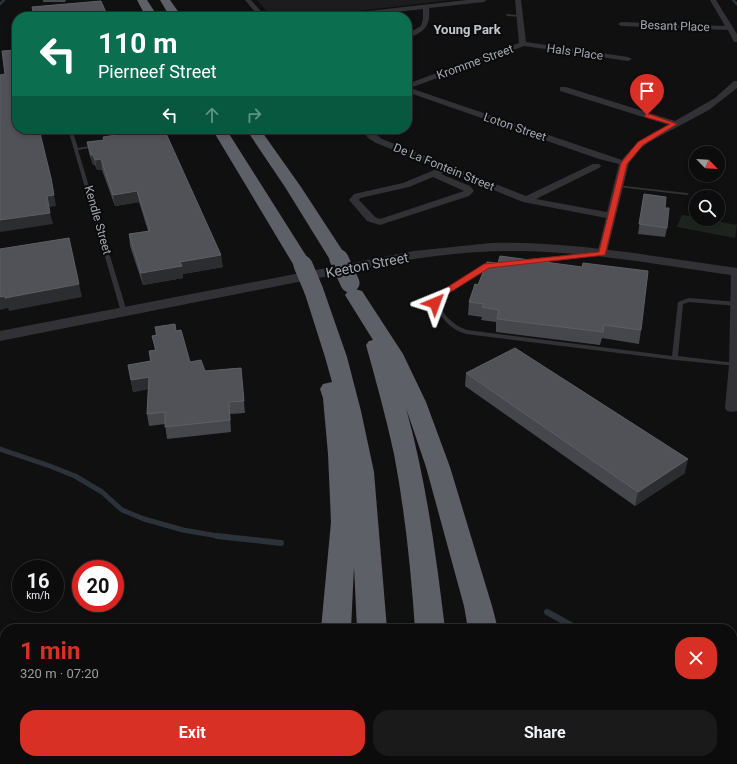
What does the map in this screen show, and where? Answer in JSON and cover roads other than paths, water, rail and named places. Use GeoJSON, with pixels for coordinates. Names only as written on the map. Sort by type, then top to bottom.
{"type":"FeatureCollection","features":[{"type":"Feature","properties":{"kind":"highway"},"geometry":{"type":"LineString","coordinates":[[142,0],[149,12]]}},
{"type":"Feature","properties":{"kind":"highway"},"geometry":{"type":"LineString","coordinates":[[165,0],[173,12]]}},
{"type":"Feature","properties":{"kind":"highway"},"geometry":{"type":"LineString","coordinates":[[222,134],[259,196],[298,267],[336,357],[350,411],[362,472],[372,624]]}},
{"type":"Feature","properties":{"kind":"highway"},"geometry":{"type":"LineString","coordinates":[[256,134],[293,187],[339,259],[375,342],[409,469],[427,592],[430,624]]}},
{"type":"Feature","properties":{"kind":"highway"},"geometry":{"type":"LineString","coordinates":[[353,289],[392,354],[415,402],[438,467],[482,624]]}},
{"type":"Feature","properties":{"kind":"highway"},"geometry":{"type":"LineString","coordinates":[[308,291],[321,351],[334,398],[339,446],[344,522],[336,624]]}},
{"type":"Feature","properties":{"kind":"street"},"geometry":{"type":"LineString","coordinates":[[248,0],[259,12]]}},
{"type":"Feature","properties":{"kind":"street"},"geometry":{"type":"LineString","coordinates":[[375,12],[484,0]]}},
{"type":"Feature","properties":{"kind":"street","name":"Kromme Street"},"geometry":{"type":"LineString","coordinates":[[412,85],[523,44],[518,0]]}},
{"type":"Feature","properties":{"kind":"street"},"geometry":{"type":"LineString","coordinates":[[713,0],[737,40]]}},
{"type":"Feature","properties":{"kind":"street"},"geometry":{"type":"LineString","coordinates":[[412,34],[418,32],[425,25],[427,16],[426,6]]}},
{"type":"Feature","properties":{"kind":"street","name":"Besant Place"},"geometry":{"type":"LineString","coordinates":[[621,24],[730,28]]}},
{"type":"Feature","properties":{"kind":"street","name":"Hals Place"},"geometry":{"type":"LineString","coordinates":[[523,44],[628,59]]}},
{"type":"Feature","properties":{"kind":"street"},"geometry":{"type":"LineString","coordinates":[[602,254],[624,163],[640,144],[713,103],[727,94],[737,84]]}},
{"type":"Feature","properties":{"kind":"street"},"geometry":{"type":"LineString","coordinates":[[563,89],[674,124]]}},
{"type":"Feature","properties":{"kind":"street","name":"Loton Street"},"geometry":{"type":"LineString","coordinates":[[412,91],[602,158],[624,163]]}},
{"type":"Feature","properties":{"kind":"street","name":"De La Fontein Street"},"geometry":{"type":"LineString","coordinates":[[369,134],[379,141],[526,200],[610,216]]}},
{"type":"Feature","properties":{"kind":"street"},"geometry":{"type":"LineString","coordinates":[[526,200],[596,166]]}},
{"type":"Feature","properties":{"kind":"street"},"geometry":{"type":"LineString","coordinates":[[434,174],[467,188],[469,191],[466,194],[380,222],[371,219],[354,200],[357,196],[406,185],[447,168]]}},
{"type":"Feature","properties":{"kind":"street","name":"Keeton Street"},"geometry":{"type":"LineString","coordinates":[[0,336],[414,256],[467,249],[515,247],[602,254],[737,272]]}},
{"type":"Feature","properties":{"kind":"street"},"geometry":{"type":"LineString","coordinates":[[732,408],[735,365],[737,272]]}},
{"type":"Feature","properties":{"kind":"lane"},"geometry":{"type":"LineString","coordinates":[[507,15],[520,16]]}},
{"type":"Feature","properties":{"kind":"lane","name":"Kendle Street"},"geometry":{"type":"LineString","coordinates":[[72,134],[124,312]]}},
{"type":"Feature","properties":{"kind":"lane"},"geometry":{"type":"LineString","coordinates":[[77,149],[100,145]]}},
{"type":"Feature","properties":{"kind":"lane"},"geometry":{"type":"LineString","coordinates":[[618,186],[687,194]]}},
{"type":"Feature","properties":{"kind":"lane"},"geometry":{"type":"LineString","coordinates":[[523,262],[602,254]]}},
{"type":"Feature","properties":{"kind":"lane"},"geometry":{"type":"LineString","coordinates":[[501,264],[487,266],[478,270],[435,299],[435,303],[449,324],[456,329],[466,332],[735,365]]}},
{"type":"Feature","properties":{"kind":"lane"},"geometry":{"type":"LineString","coordinates":[[675,358],[680,303],[689,300],[737,304]]}},
{"type":"Feature","properties":{"kind":"waterway"},"geometry":{"type":"LineString","coordinates":[[0,4],[4,0]]}},
{"type":"Feature","properties":{"kind":"waterway"},"geometry":{"type":"LineString","coordinates":[[733,0],[737,4]]}},
{"type":"Feature","properties":{"kind":"waterway"},"geometry":{"type":"LineString","coordinates":[[0,449],[75,476],[102,492],[122,510],[144,519],[183,530],[220,536]]}},
{"type":"Feature","properties":{"kind":"waterway"},"geometry":{"type":"LineString","coordinates":[[220,536],[281,543]]}},
{"type":"Feature","properties":{"kind":"waterway"},"geometry":{"type":"LineString","coordinates":[[547,612],[569,624]]}},
{"type":"Feature","properties":{"kind":"district","name":"Young Park"},"geometry":{"type":"Point","coordinates":[467,29]}}]}
